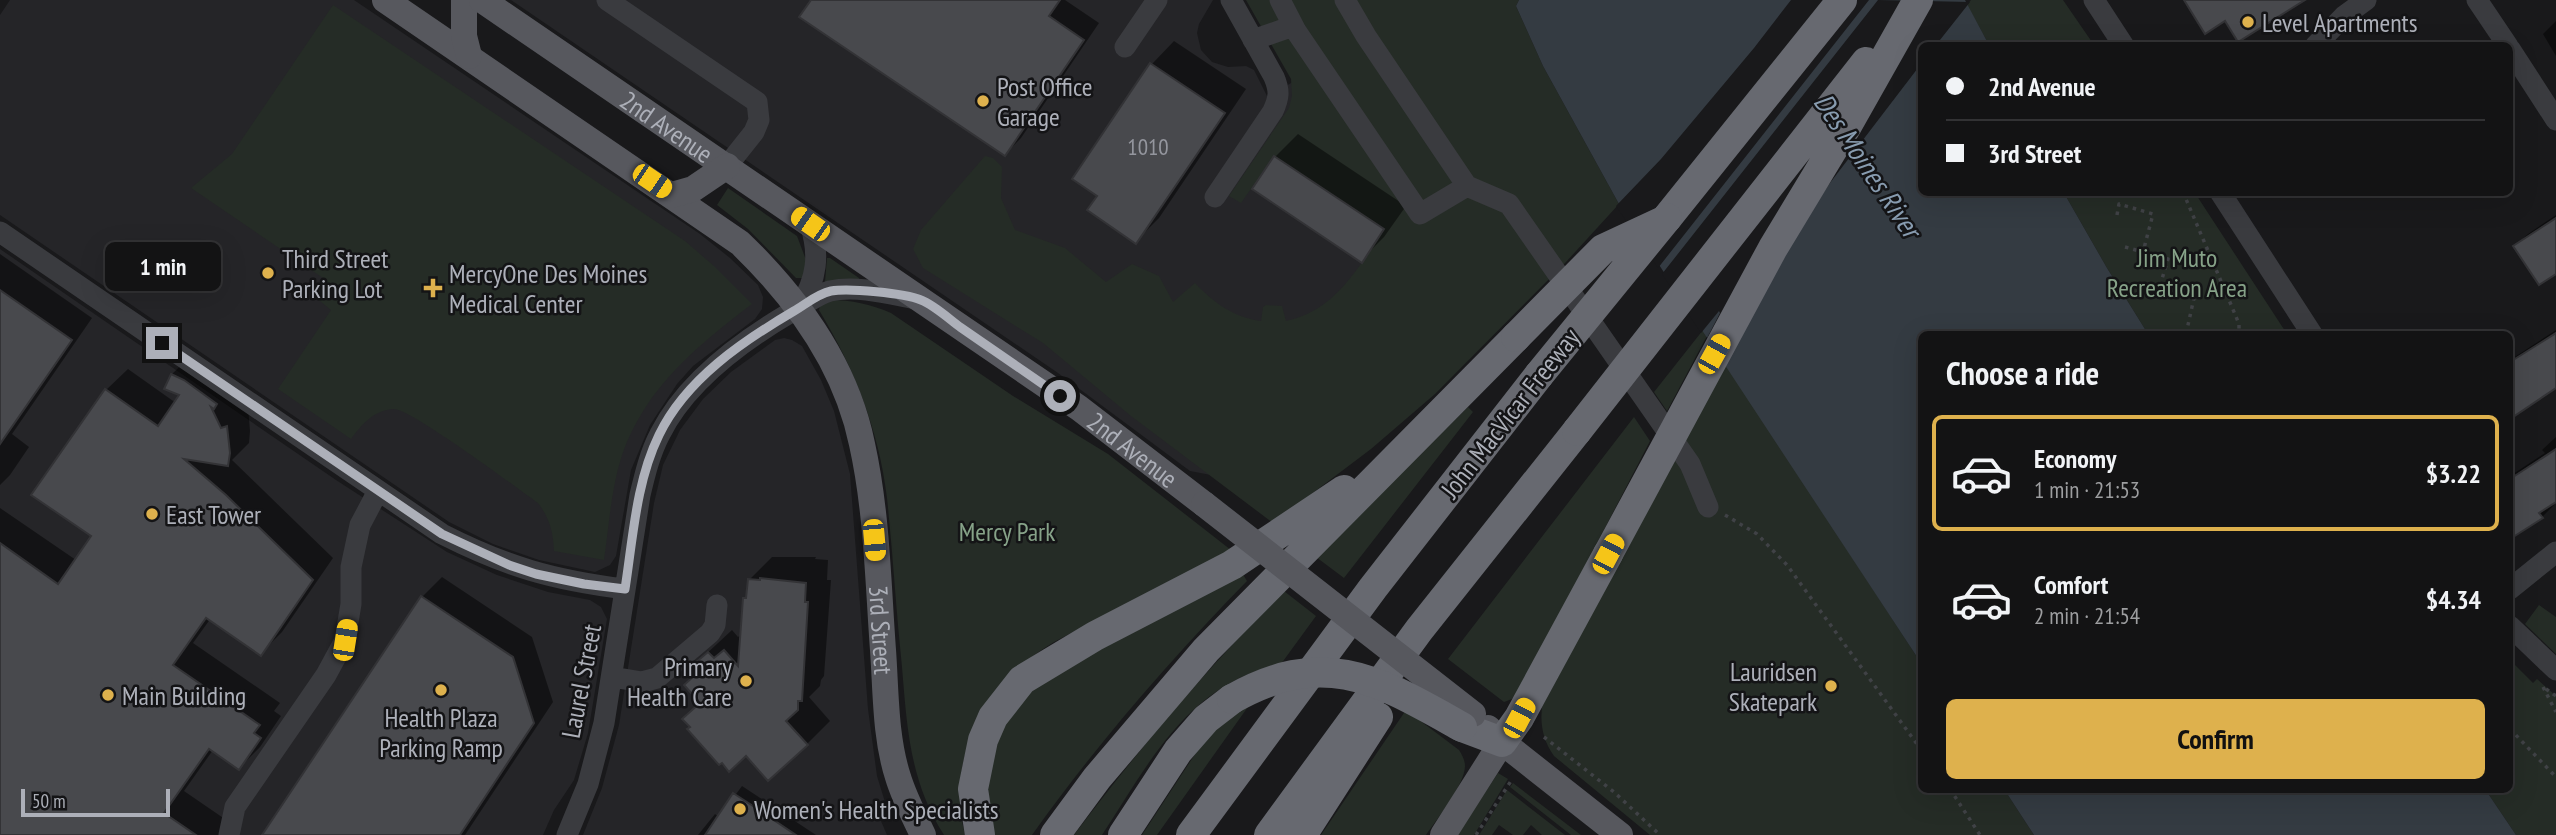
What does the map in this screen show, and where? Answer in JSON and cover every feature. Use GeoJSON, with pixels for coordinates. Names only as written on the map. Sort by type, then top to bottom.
{"type":"FeatureCollection","features":[{"type":"Feature","properties":{"kind":"highway","name":"John MacVicar Freeway"},"geometry":{"type":"LineString","coordinates":[[1191,835],[1357,609],[1539,375],[1842,0]]}},
{"type":"Feature","properties":{"kind":"highway"},"geometry":{"type":"LineString","coordinates":[[1269,835],[1503,523],[1916,0]]}},
{"type":"Feature","properties":{"kind":"highway"},"geometry":{"type":"LineString","coordinates":[[1123,835],[1178,751],[1206,719],[1250,689],[1289,675],[1336,673],[1372,681],[1468,721],[1502,742],[1519,718],[1773,248],[1848,124],[1916,0]]}},
{"type":"Feature","properties":{"kind":"highway"},"geometry":{"type":"LineString","coordinates":[[1055,835],[1097,778],[1206,650],[1397,455],[1603,249],[1667,218]]}},
{"type":"Feature","properties":{"kind":"highway"},"geometry":{"type":"LineString","coordinates":[[980,835],[973,789],[983,740],[993,717],[1022,680],[1095,636],[1232,565],[1397,455]]}},
{"type":"Feature","properties":{"kind":"highway"},"geometry":{"type":"LineString","coordinates":[[1302,835],[1503,523]]}},
{"type":"Feature","properties":{"kind":"main road","name":"2nd Avenue"},"geometry":{"type":"LineString","coordinates":[[385,0],[740,243],[799,308]]}},
{"type":"Feature","properties":{"kind":"main road"},"geometry":{"type":"LineString","coordinates":[[464,0],[464,36],[469,56]]}},
{"type":"Feature","properties":{"kind":"main road","name":"2nd Avenue"},"geometry":{"type":"LineString","coordinates":[[482,0],[1079,408],[1204,505],[1468,721]]}},
{"type":"Feature","properties":{"kind":"main road"},"geometry":{"type":"LineString","coordinates":[[672,195],[693,189],[727,166]]}},
{"type":"Feature","properties":{"kind":"main road","name":"3rd Street"},"geometry":{"type":"LineString","coordinates":[[799,308],[822,343],[844,386],[862,442],[871,495],[890,736],[897,775],[923,835]]}},
{"type":"Feature","properties":{"kind":"main road"},"geometry":{"type":"LineString","coordinates":[[1443,835],[1502,742],[1620,835]]}},
{"type":"Feature","properties":{"kind":"street"},"geometry":{"type":"LineString","coordinates":[[607,0],[757,102],[759,120],[754,132],[727,166]]}},
{"type":"Feature","properties":{"kind":"street"},"geometry":{"type":"LineString","coordinates":[[1125,47],[1157,0]]}},
{"type":"Feature","properties":{"kind":"street"},"geometry":{"type":"LineString","coordinates":[[1215,197],[1279,98],[1274,77],[1231,0]]}},
{"type":"Feature","properties":{"kind":"street"},"geometry":{"type":"LineString","coordinates":[[1280,0],[1293,26],[1420,214],[1467,186]]}},
{"type":"Feature","properties":{"kind":"street"},"geometry":{"type":"LineString","coordinates":[[1345,0],[1366,36],[1467,186],[1509,204],[1690,464],[1708,507]]}},
{"type":"Feature","properties":{"kind":"street"},"geometry":{"type":"LineString","coordinates":[[2094,0],[2121,42]]}},
{"type":"Feature","properties":{"kind":"street"},"geometry":{"type":"LineString","coordinates":[[2319,42],[2344,16],[2366,0]]}},
{"type":"Feature","properties":{"kind":"street"},"geometry":{"type":"LineString","coordinates":[[2478,2],[2506,42]]}},
{"type":"Feature","properties":{"kind":"street"},"geometry":{"type":"LineString","coordinates":[[1248,32],[1293,26]]}},
{"type":"Feature","properties":{"kind":"street"},"geometry":{"type":"LineString","coordinates":[[2513,53],[2556,121]]}},
{"type":"Feature","properties":{"kind":"street"},"geometry":{"type":"LineString","coordinates":[[2223,196],[2310,331]]}},
{"type":"Feature","properties":{"kind":"street"},"geometry":{"type":"LineString","coordinates":[[799,308],[810,290],[815,274],[817,256],[810,224]]}},
{"type":"Feature","properties":{"kind":"street"},"geometry":{"type":"LineString","coordinates":[[0,232],[442,534],[509,565],[558,579],[625,589]]}},
{"type":"Feature","properties":{"kind":"street","name":"Laurel Street"},"geometry":{"type":"LineString","coordinates":[[567,835],[588,784],[604,723],[647,465],[660,433],[676,407],[703,377],[773,323],[816,297],[831,291],[863,291],[921,300]]}},
{"type":"Feature","properties":{"kind":"street"},"geometry":{"type":"LineString","coordinates":[[229,835],[234,807],[326,675],[345,640],[351,604],[351,567],[360,525],[378,491]]}},
{"type":"Feature","properties":{"kind":"street"},"geometry":{"type":"LineString","coordinates":[[2513,587],[2556,552]]}},
{"type":"Feature","properties":{"kind":"street"},"geometry":{"type":"LineString","coordinates":[[612,677],[642,682],[657,678],[710,633],[715,625],[717,605]]}},
{"type":"Feature","properties":{"kind":"street"},"geometry":{"type":"LineString","coordinates":[[2513,630],[2549,678]]}},
{"type":"Feature","properties":{"kind":"path"},"geometry":{"type":"LineString","coordinates":[[2185,196],[2239,324],[2239,331]]}},
{"type":"Feature","properties":{"kind":"path"},"geometry":{"type":"LineString","coordinates":[[2117,215],[2119,205],[2153,214],[2143,252]]}},
{"type":"Feature","properties":{"kind":"path"},"geometry":{"type":"LineString","coordinates":[[2125,247],[2168,259],[2159,289]]}},
{"type":"Feature","properties":{"kind":"path"},"geometry":{"type":"LineString","coordinates":[[2144,285],[2194,298],[2186,331]]}},
{"type":"Feature","properties":{"kind":"path"},"geometry":{"type":"LineString","coordinates":[[1746,526],[1763,539],[1787,565],[1918,745]]}},
{"type":"Feature","properties":{"kind":"path"},"geometry":{"type":"LineString","coordinates":[[2549,678],[2556,712]]}},
{"type":"Feature","properties":{"kind":"path"},"geometry":{"type":"LineString","coordinates":[[2513,732],[2556,777]]}},
{"type":"Feature","properties":{"kind":"path"},"geometry":{"type":"LineString","coordinates":[[1544,737],[1614,792],[1660,835]]}},
{"type":"Feature","properties":{"kind":"path"},"geometry":{"type":"LineString","coordinates":[[1476,835],[1511,781]]}},
{"type":"Feature","properties":{"kind":"path"},"geometry":{"type":"LineString","coordinates":[[1953,793],[1980,835]]}},
{"type":"Feature","properties":{"kind":"shaded area","name":"MercyOne Des Moines Medical Center"},"geometry":{"type":"Polygon","coordinates":[[[10,0],[354,0],[700,234],[730,258],[758,285],[763,297],[762,309],[755,319],[693,366],[677,384],[650,425],[631,470],[616,556],[610,565],[595,572],[539,560],[493,544],[449,522],[0,215],[0,15],[10,0]]]}},
{"type":"Feature","properties":{"kind":"shaded area"},"geometry":{"type":"Polygon","coordinates":[[[511,0],[1213,0],[1199,24],[1197,33],[1201,50],[1212,62],[1228,67],[1246,66],[1254,70],[1267,96],[1317,69],[1443,300],[1211,475],[1190,471],[1058,373],[511,0]]]}},
{"type":"Feature","properties":{"kind":"shaded area"},"geometry":{"type":"Polygon","coordinates":[[[0,249],[336,480],[447,552],[497,575],[548,592],[590,600],[601,607],[607,619],[588,733],[574,780],[554,810],[543,835],[0,835],[0,249]]]}},
{"type":"Feature","properties":{"kind":"shaded area"},"geometry":{"type":"Polygon","coordinates":[[[784,338],[802,346],[821,380],[834,411],[850,474],[868,709],[877,776],[885,802],[875,807],[887,835],[583,835],[602,788],[619,725],[654,503],[663,465],[680,430],[703,399],[731,372],[775,340],[784,338]]]}},
{"type":"Feature","properties":{"kind":"green space"},"geometry":{"type":"Polygon","coordinates":[[[1246,0],[1519,0],[1516,6],[1543,66],[1619,204],[1566,262],[1435,394],[1371,449],[1273,523],[1131,416],[1043,343],[923,268],[913,249],[921,230],[985,156],[993,158],[1002,167],[1001,198],[1015,230],[1065,248],[1106,282],[1132,264],[1159,276],[1173,302],[1195,283],[1225,308],[1261,321],[1263,307],[1266,305],[1282,306],[1286,321],[1303,316],[1332,298],[1354,273],[1384,229],[1274,156],[1241,203],[1229,196],[1289,108],[1292,96],[1291,79],[1246,0]]]}},
{"type":"Feature","properties":{"kind":"green space"},"geometry":{"type":"Polygon","coordinates":[[[1971,0],[2063,0],[2092,42],[1987,42],[1967,5],[1971,0]]]}},
{"type":"Feature","properties":{"kind":"green space"},"geometry":{"type":"Polygon","coordinates":[[[333,5],[685,241],[752,304],[675,370],[659,388],[632,431],[618,468],[604,560],[554,551],[550,526],[538,503],[404,412],[394,409],[380,412],[364,423],[351,439],[278,389],[331,310],[315,297],[326,280],[191,188],[232,154],[333,5]]]}},
{"type":"Feature","properties":{"kind":"green space"},"geometry":{"type":"Polygon","coordinates":[[[728,188],[797,236],[806,260],[804,278],[796,278],[748,229],[717,205],[728,188]]]}},
{"type":"Feature","properties":{"kind":"green space","name":"Jim Muto Recreation Area"},"geometry":{"type":"Polygon","coordinates":[[[2066,196],[2197,196],[2285,331],[2146,331],[2066,196]]]}},
{"type":"Feature","properties":{"kind":"green space"},"geometry":{"type":"Polygon","coordinates":[[[827,258],[859,278],[858,282],[825,282],[827,258]]]}},
{"type":"Feature","properties":{"kind":"green space","name":"Mercy Park"},"geometry":{"type":"Polygon","coordinates":[[[830,300],[861,303],[891,313],[1013,396],[1108,454],[1231,550],[1054,642],[1009,678],[976,724],[966,750],[960,806],[965,835],[944,835],[917,775],[906,712],[883,473],[871,424],[854,377],[819,310],[821,303],[830,300]]]}},
{"type":"Feature","properties":{"kind":"green space"},"geometry":{"type":"Polygon","coordinates":[[[1703,330],[1707,336],[1667,411],[1654,392],[1703,330]]]}},
{"type":"Feature","properties":{"kind":"green space"},"geometry":{"type":"Polygon","coordinates":[[[1725,362],[1918,658],[1918,793],[2007,793],[2034,835],[1650,835],[1554,756],[1543,732],[1542,707],[1725,362]]]}},
{"type":"Feature","properties":{"kind":"green space"},"geometry":{"type":"Polygon","coordinates":[[[1468,407],[1473,412],[1344,578],[1316,557],[1468,407]]]}},
{"type":"Feature","properties":{"kind":"green space"},"geometry":{"type":"Polygon","coordinates":[[[1634,417],[1650,441],[1521,690],[1512,699],[1504,702],[1448,659],[1634,417]]]}},
{"type":"Feature","properties":{"kind":"green space"},"geometry":{"type":"Polygon","coordinates":[[[1242,573],[1247,581],[1135,704],[1082,768],[1032,835],[992,835],[987,782],[991,759],[1006,722],[1021,702],[1039,684],[1077,659],[1242,573]]]}},
{"type":"Feature","properties":{"kind":"green space"},"geometry":{"type":"Polygon","coordinates":[[[1284,591],[1316,616],[1281,664],[1248,674],[1220,689],[1196,708],[1155,754],[1102,835],[1074,835],[1175,709],[1284,591]]]}},
{"type":"Feature","properties":{"kind":"green space"},"geometry":{"type":"Polygon","coordinates":[[[2539,605],[2556,617],[2556,654],[2525,624],[2539,605]]]}},
{"type":"Feature","properties":{"kind":"green space"},"geometry":{"type":"Polygon","coordinates":[[[2513,663],[2533,683],[2537,679],[2556,696],[2556,835],[2516,835],[2488,793],[2513,793],[2513,663]]]}},
{"type":"Feature","properties":{"kind":"green space"},"geometry":{"type":"Polygon","coordinates":[[[1250,704],[1157,835],[1142,835],[1203,742],[1215,729],[1250,704]]]}},
{"type":"Feature","properties":{"kind":"green space"},"geometry":{"type":"Polygon","coordinates":[[[1406,710],[1459,750],[1465,766],[1456,792],[1426,835],[1321,835],[1406,710]]]}},
{"type":"Feature","properties":{"kind":"green space"},"geometry":{"type":"Polygon","coordinates":[[[1498,773],[1508,779],[1474,835],[1457,835],[1498,773]]]}},
{"type":"Feature","properties":{"kind":"green space"},"geometry":{"type":"Polygon","coordinates":[[[1513,783],[1581,835],[1571,835],[1510,787],[1513,783]]]}},
{"type":"Feature","properties":{"kind":"green space"},"geometry":{"type":"Polygon","coordinates":[[[1507,790],[1565,835],[1542,835],[1531,825],[1523,835],[1513,835],[1499,825],[1492,835],[1479,835],[1507,790]]]}},
{"type":"Feature","properties":{"kind":"water","name":"Des Moines River"},"geometry":{"type":"Polygon","coordinates":[[[1519,0],[1965,0],[1987,42],[1918,42],[1918,196],[2066,196],[2146,331],[1918,331],[1918,658],[1619,204],[1543,66],[1516,6],[1519,0]]]}},
{"type":"Feature","properties":{"kind":"water"},"geometry":{"type":"Polygon","coordinates":[[[2007,793],[2488,793],[2516,835],[2034,835],[2007,793]]]}},
{"type":"Feature","properties":{"kind":"pier"},"geometry":{"type":"Polygon","coordinates":[[[1791,0],[1869,0],[1658,268],[1616,206],[1661,159],[1791,0]]]}},
{"type":"Feature","properties":{"kind":"pier"},"geometry":{"type":"Polygon","coordinates":[[[1878,0],[1970,2],[1938,42],[1918,42],[1918,68],[1830,183],[1797,232],[1723,365],[1706,340],[1719,311],[1701,333],[1662,274],[1878,0]]]}},
{"type":"Feature","properties":{"kind":"building","name":"Post Office Garage"},"geometry":{"type":"Polygon","coordinates":[[[811,0],[1060,0],[1049,16],[1084,40],[1005,156],[799,17],[811,0]]]}},
{"type":"Feature","properties":{"kind":"building","name":"Level Apartments"},"geometry":{"type":"Polygon","coordinates":[[[2184,0],[2305,0],[2238,42],[2225,21],[2205,34],[2184,0]]]}},
{"type":"Feature","properties":{"kind":"building"},"geometry":{"type":"Polygon","coordinates":[[[1150,63],[1225,113],[1136,244],[1087,210],[1097,196],[1072,179],[1150,63]]]}},
{"type":"Feature","properties":{"kind":"building"},"geometry":{"type":"Polygon","coordinates":[[[1274,156],[1384,229],[1362,263],[1252,189],[1274,156]]]}},
{"type":"Feature","properties":{"kind":"building"},"geometry":{"type":"Polygon","coordinates":[[[2556,218],[2556,274],[2539,285],[2513,246],[2556,218]]]}},
{"type":"Feature","properties":{"kind":"building"},"geometry":{"type":"Polygon","coordinates":[[[0,290],[72,340],[0,444],[0,290]]]}},
{"type":"Feature","properties":{"kind":"building"},"geometry":{"type":"Polygon","coordinates":[[[2556,333],[2556,388],[2513,417],[2513,360],[2556,333]]]}},
{"type":"Feature","properties":{"kind":"building"},"geometry":{"type":"Polygon","coordinates":[[[171,374],[217,404],[214,409],[211,407],[221,428],[227,426],[230,453],[228,466],[184,459],[226,495],[313,580],[261,656],[206,618],[173,665],[260,725],[254,733],[261,738],[239,770],[209,749],[164,813],[196,835],[0,835],[0,543],[58,584],[91,536],[31,495],[105,389],[158,426],[179,395],[164,389],[171,374]]]}},
{"type":"Feature","properties":{"kind":"building"},"geometry":{"type":"Polygon","coordinates":[[[2556,449],[2556,502],[2539,513],[2543,518],[2513,537],[2513,477],[2556,449]]]}},
{"type":"Feature","properties":{"kind":"building","name":"Primary Health Care"},"geometry":{"type":"Polygon","coordinates":[[[748,579],[806,583],[805,602],[808,602],[802,701],[798,701],[798,710],[786,721],[808,745],[768,781],[746,756],[729,772],[722,763],[719,765],[687,729],[690,727],[682,719],[700,703],[684,685],[694,676],[688,669],[708,652],[714,658],[724,650],[738,666],[743,598],[746,598],[748,579]]]}},
{"type":"Feature","properties":{"kind":"building","name":"Health Plaza Parking Ramp"},"geometry":{"type":"Polygon","coordinates":[[[421,596],[513,657],[534,723],[460,835],[262,835],[421,596]]]}},
{"type":"Feature","properties":{"kind":"building","name":"Women's Health Specialists"},"geometry":{"type":"Polygon","coordinates":[[[733,793],[750,804],[796,835],[705,835],[733,793]]]}},
{"type":"Feature","properties":{"kind":"place","name":"Level Apartments"},"geometry":{"type":"Point","coordinates":[2248,22]}},
{"type":"Feature","properties":{"kind":"place","name":"Post Office Garage"},"geometry":{"type":"Point","coordinates":[983,101]}},
{"type":"Feature","properties":{"kind":"place","name":"Third Street Parking Lot"},"geometry":{"type":"Point","coordinates":[268,273]}},
{"type":"Feature","properties":{"kind":"place","name":"MercyOne Des Moines Medical Center"},"geometry":{"type":"Point","coordinates":[433,288]}},
{"type":"Feature","properties":{"kind":"place","name":"East Tower"},"geometry":{"type":"Point","coordinates":[152,514]}},
{"type":"Feature","properties":{"kind":"place","name":"Primary Health Care"},"geometry":{"type":"Point","coordinates":[746,681]}},
{"type":"Feature","properties":{"kind":"place","name":"Lauridsen Skatepark"},"geometry":{"type":"Point","coordinates":[1831,686]}},
{"type":"Feature","properties":{"kind":"place","name":"Health Plaza Parking Ramp"},"geometry":{"type":"Point","coordinates":[441,690]}},
{"type":"Feature","properties":{"kind":"place","name":"Main Building"},"geometry":{"type":"Point","coordinates":[108,695]}},
{"type":"Feature","properties":{"kind":"place","name":"Women's Health Specialists"},"geometry":{"type":"Point","coordinates":[740,809]}},
{"type":"Feature","properties":{"kind":"route"},"geometry":{"type":"LineString","coordinates":[[162,343],[442,534],[509,565],[536,574],[625,589],[647,465],[660,433],[676,407],[703,377],[732,352],[816,297],[831,291],[846,290],[921,300],[1060,396]]}}]}
